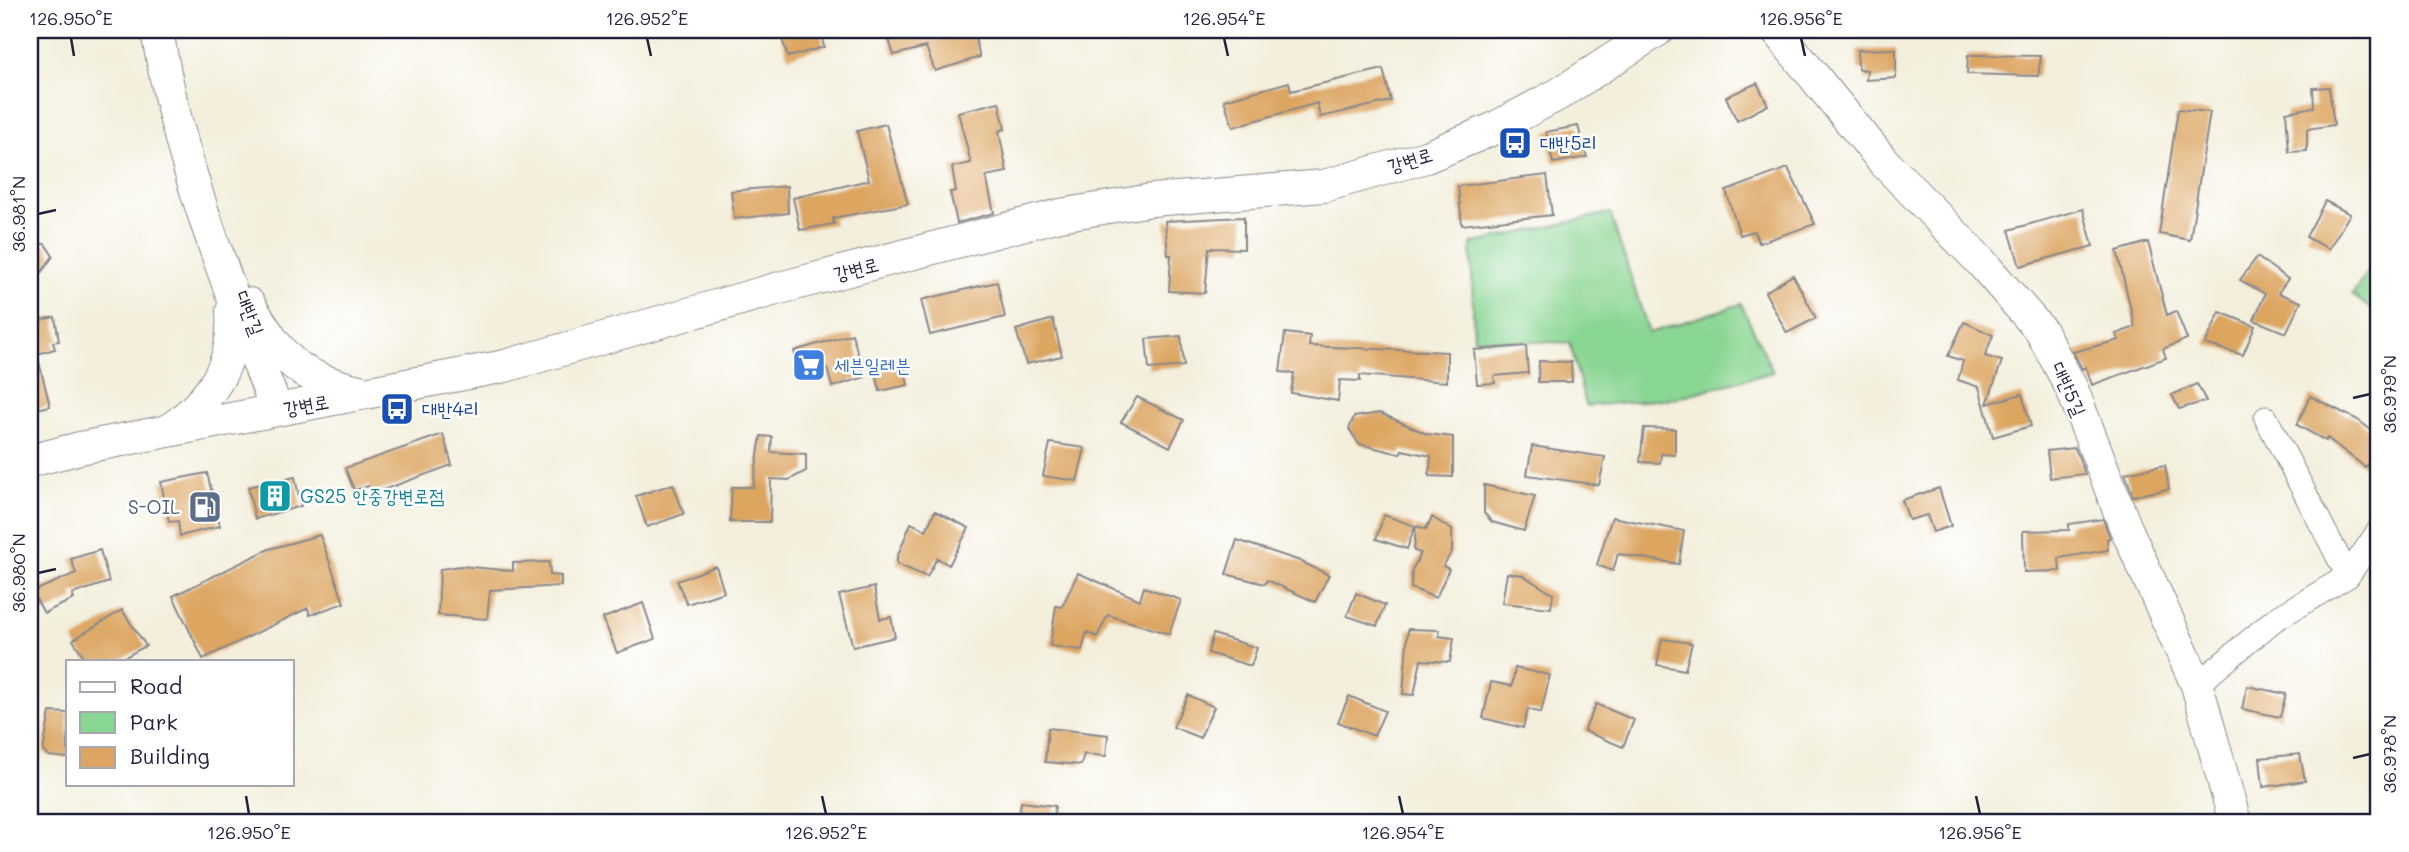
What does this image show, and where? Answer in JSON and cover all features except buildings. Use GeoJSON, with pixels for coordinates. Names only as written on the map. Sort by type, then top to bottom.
{"type":"FeatureCollection","features":[{"type":"Feature","properties":{"kind":"street","name":"대반길"},"geometry":{"type":"LineString","coordinates":[[157,30],[163,71],[207,221],[281,409]]}},
{"type":"Feature","properties":{"kind":"street","name":"강변로"},"geometry":{"type":"LineString","coordinates":[[30,461],[505,366],[776,289],[1060,215],[1152,200],[1324,186],[1426,157],[1493,129],[1559,94],[1658,30]]}},
{"type":"Feature","properties":{"kind":"street","name":"대반5길"},"geometry":{"type":"LineString","coordinates":[[1776,30],[1883,161],[1981,262],[2041,331],[2072,389],[2125,527],[2197,685],[2235,822]]}},
{"type":"Feature","properties":{"kind":"street"},"geometry":{"type":"LineString","coordinates":[[234,284],[275,343],[304,374],[320,382],[367,394]]}},
{"type":"Feature","properties":{"kind":"street"},"geometry":{"type":"LineString","coordinates":[[167,432],[191,414],[203,400],[230,354],[234,284]]}},
{"type":"Feature","properties":{"kind":"street"},"geometry":{"type":"LineString","coordinates":[[2266,418],[2348,576]]}},
{"type":"Feature","properties":{"kind":"street"},"geometry":{"type":"LineString","coordinates":[[2197,685],[2274,620],[2348,576],[2379,530]]}},
{"type":"Feature","properties":{"kind":"green space"},"geometry":{"type":"Polygon","coordinates":[[[1610,213],[1649,333],[1741,304],[1773,372],[1676,398],[1586,406],[1570,343],[1474,339],[1471,244],[1610,213]]]}},
{"type":"Feature","properties":{"kind":"green space"},"geometry":{"type":"Polygon","coordinates":[[[2379,254],[2379,314],[2352,295],[2379,254]]]}},
{"type":"Feature","properties":{"kind":"place","name":"대반5리"},"geometry":{"type":"Point","coordinates":[1515,143]}},
{"type":"Feature","properties":{"kind":"place","name":"세븐일레븐"},"geometry":{"type":"Point","coordinates":[809,365]}},
{"type":"Feature","properties":{"kind":"place","name":"대반4리"},"geometry":{"type":"Point","coordinates":[397,409]}},
{"type":"Feature","properties":{"kind":"place","name":"GS25 안중강변로점"},"geometry":{"type":"Point","coordinates":[275,496]}},
{"type":"Feature","properties":{"kind":"place","name":"S-OIL"},"geometry":{"type":"Point","coordinates":[205,507]}}]}
